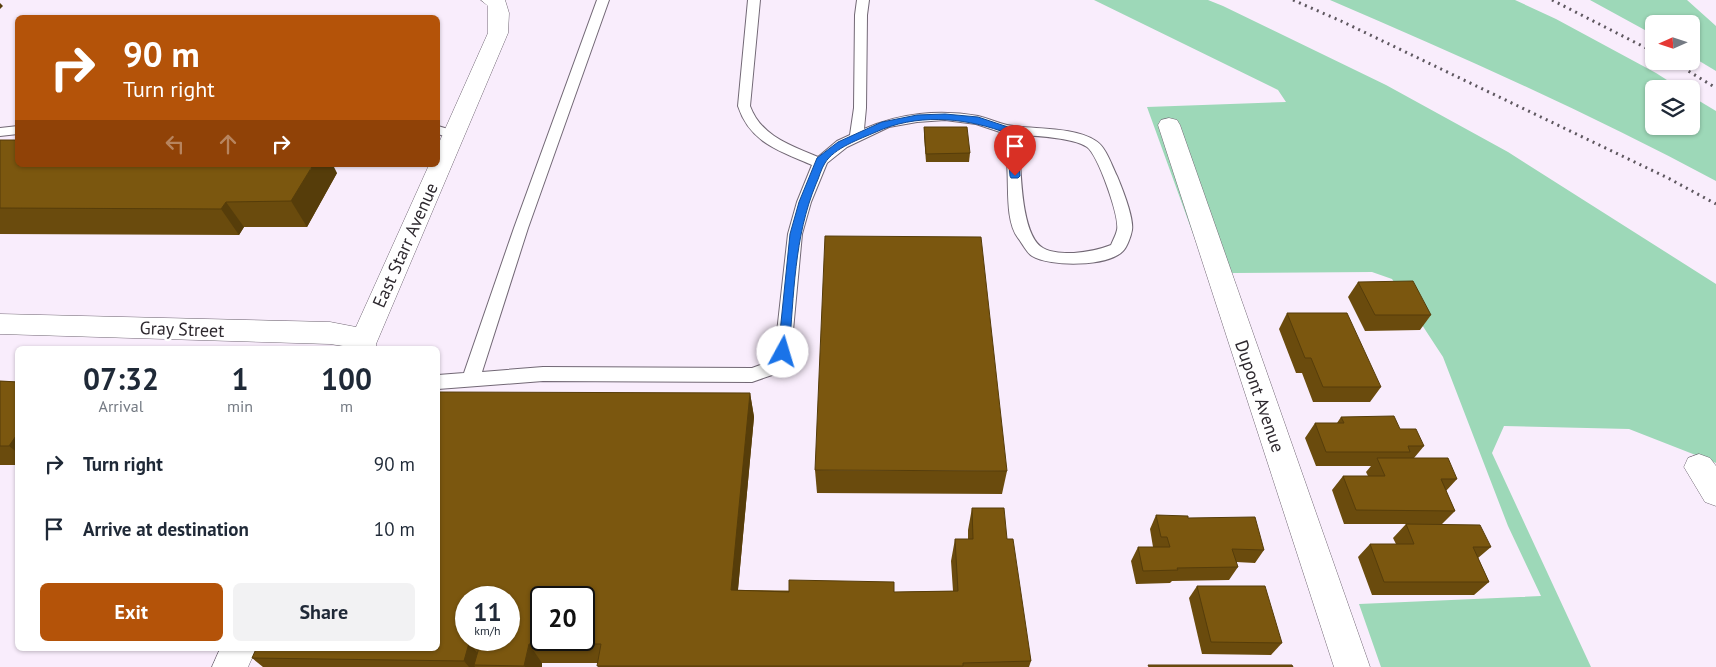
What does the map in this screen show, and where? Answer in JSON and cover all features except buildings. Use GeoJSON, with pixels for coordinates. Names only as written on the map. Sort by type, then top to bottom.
{"type":"FeatureCollection","features":[{"type":"Feature","properties":{"kind":"street","name":"East Starr Avenue"},"geometry":{"type":"LineString","coordinates":[[440,146],[498,33],[499,13],[494,1]]}},
{"type":"Feature","properties":{"kind":"street","name":"Dupont Avenue"},"geometry":{"type":"LineString","coordinates":[[1169,125],[1352,667]]}},
{"type":"Feature","properties":{"kind":"street","name":"East Starr Avenue"},"geometry":{"type":"LineString","coordinates":[[362,346],[432,167]]}},
{"type":"Feature","properties":{"kind":"street","name":"Gray Street"},"geometry":{"type":"LineString","coordinates":[[0,324],[330,334],[349,336],[361,346]]}},
{"type":"Feature","properties":{"kind":"street"},"geometry":{"type":"LineString","coordinates":[[1699,467],[1716,492]]}},
{"type":"Feature","properties":{"kind":"street"},"geometry":{"type":"LineString","coordinates":[[230,667],[237,651]]}},
{"type":"Feature","properties":{"kind":"lane"},"geometry":{"type":"LineString","coordinates":[[471,379],[520,228],[602,0]]}},
{"type":"Feature","properties":{"kind":"lane"},"geometry":{"type":"LineString","coordinates":[[754,0],[744,106],[746,116],[753,128],[776,143],[820,162]]}},
{"type":"Feature","properties":{"kind":"lane"},"geometry":{"type":"LineString","coordinates":[[856,137],[860,108],[861,15],[863,0]]}},
{"type":"Feature","properties":{"kind":"lane"},"geometry":{"type":"LineString","coordinates":[[440,382],[543,374],[752,375],[769,369],[783,352],[795,234],[804,202],[820,162],[842,144],[885,124],[917,118],[936,117],[978,120],[1005,129],[1065,135],[1092,144],[1102,157],[1118,195],[1125,229],[1118,248],[1099,256],[1061,259],[1037,252],[1022,233],[1017,210],[1012,142],[1005,129]]}},
{"type":"Feature","properties":{"kind":"lane"},"geometry":{"type":"LineString","coordinates":[[0,132],[15,130]]}},
{"type":"Feature","properties":{"kind":"green space"},"geometry":{"type":"Polygon","coordinates":[[[1094,0],[1208,0],[1223,6],[1386,85],[1508,152],[1716,284],[1716,463],[1629,429],[1504,426],[1492,453],[1591,667],[1381,667],[1359,604],[1541,596],[1508,526],[1443,357],[1392,279],[1372,272],[1233,273],[1205,267],[1147,107],[1286,102],[1278,90],[1094,0]]]}},
{"type":"Feature","properties":{"kind":"green space"},"geometry":{"type":"Polygon","coordinates":[[[1330,0],[1515,0],[1556,19],[1645,67],[1645,70],[1650,70],[1667,80],[1645,80],[1645,135],[1700,135],[1700,101],[1716,111],[1716,181],[1621,132],[1428,42],[1330,0]]]}},
{"type":"Feature","properties":{"kind":"green space"},"geometry":{"type":"Polygon","coordinates":[[[1590,0],[1687,0],[1716,26],[1716,71],[1700,61],[1700,15],[1645,15],[1645,30],[1590,0]]]}},
{"type":"Feature","properties":{"kind":"railway"},"geometry":{"type":"LineString","coordinates":[[1293,0],[1341,21],[1668,178],[1716,204]]}},
{"type":"Feature","properties":{"kind":"railway"},"geometry":{"type":"LineString","coordinates":[[1552,0],[1645,47]]}},
{"type":"Feature","properties":{"kind":"railway"},"geometry":{"type":"LineString","coordinates":[[1687,70],[1716,88]]}},
{"type":"Feature","properties":{"kind":"route"},"geometry":{"type":"LineString","coordinates":[[783,352],[795,234],[804,202],[821,161],[842,144],[885,124],[917,118],[945,116],[978,120],[1005,129],[1012,142],[1015,176]]}}]}
